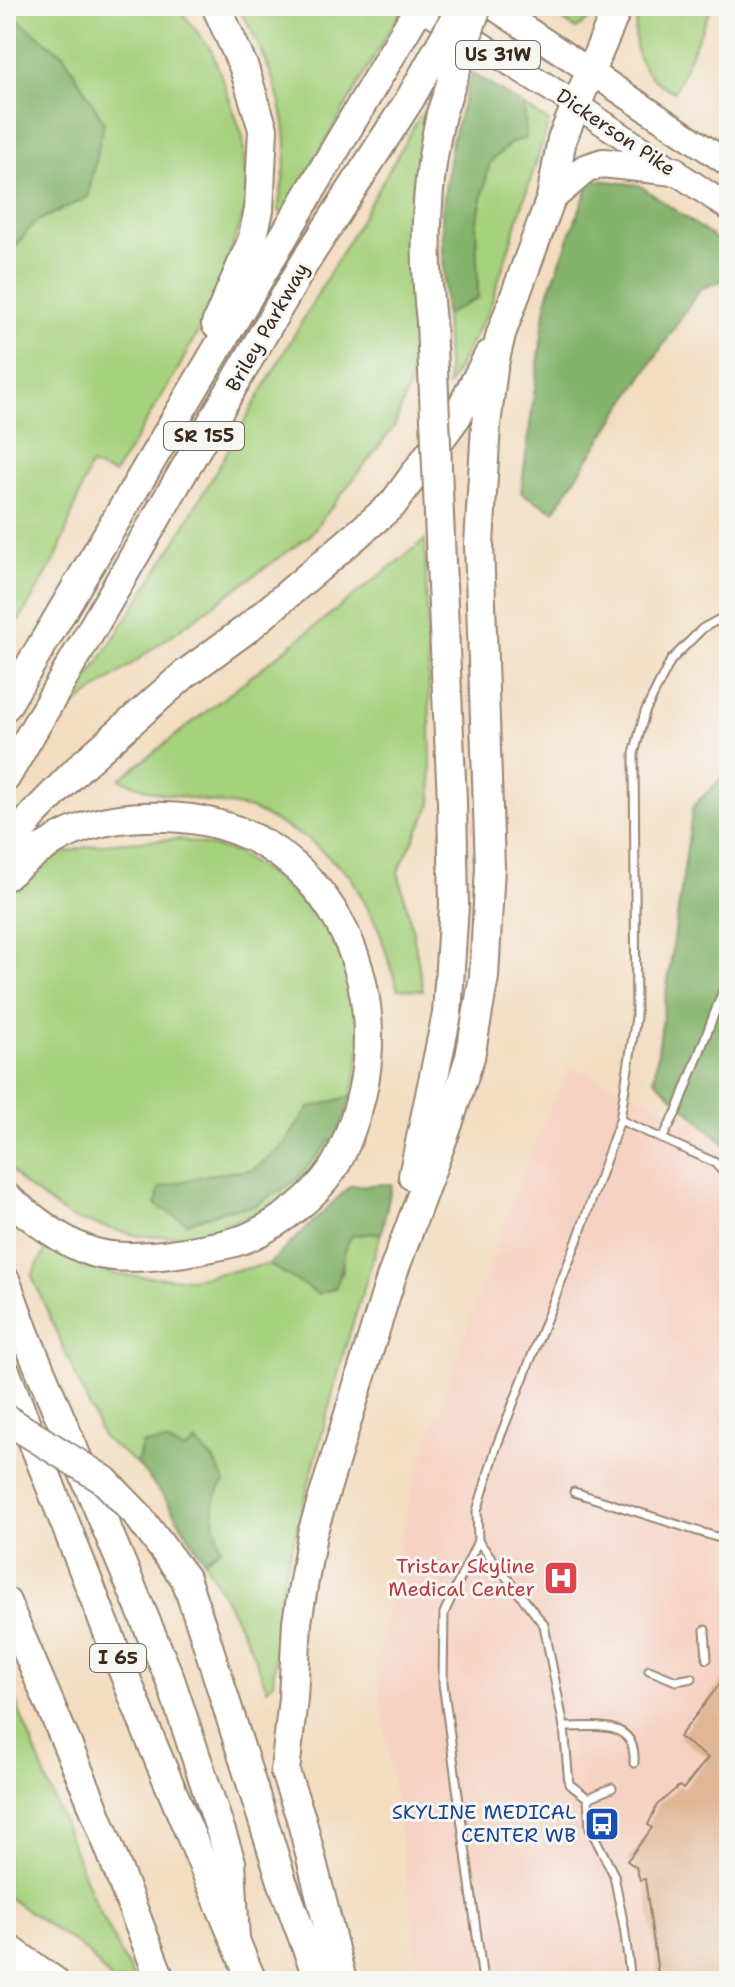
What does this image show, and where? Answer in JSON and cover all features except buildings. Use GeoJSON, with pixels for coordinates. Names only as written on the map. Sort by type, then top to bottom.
{"type":"FeatureCollection","features":[{"type":"Feature","properties":{"kind":"highway"},"geometry":{"type":"LineString","coordinates":[[164,440],[252,241],[259,210],[263,129],[244,68],[216,6]]}},
{"type":"Feature","properties":{"kind":"highway","name":"Briley Parkway"},"geometry":{"type":"LineString","coordinates":[[6,706],[420,6]]}},
{"type":"Feature","properties":{"kind":"highway","name":"Briley Parkway"},"geometry":{"type":"LineString","coordinates":[[6,777],[305,262],[410,99],[462,6]]}},
{"type":"Feature","properties":{"kind":"highway"},"geometry":{"type":"LineString","coordinates":[[391,1278],[447,1014],[454,876],[431,322],[425,267],[426,210],[430,168],[441,114],[477,6]]}},
{"type":"Feature","properties":{"kind":"highway"},"geometry":{"type":"LineString","coordinates":[[342,1981],[301,1818],[285,1772],[297,1622],[312,1534],[391,1278],[470,1057],[484,977],[490,867],[479,544],[486,425],[493,368],[501,334],[551,198],[562,139],[618,6]]}},
{"type":"Feature","properties":{"kind":"highway"},"geometry":{"type":"LineString","coordinates":[[551,198],[585,169],[603,163],[674,171]]}},
{"type":"Feature","properties":{"kind":"highway"},"geometry":{"type":"LineString","coordinates":[[6,851],[33,815],[81,766],[185,674],[248,628],[393,504],[457,416],[501,334]]}},
{"type":"Feature","properties":{"kind":"highway"},"geometry":{"type":"LineString","coordinates":[[6,876],[36,850],[64,834],[97,822],[139,816],[188,817],[258,841],[293,864],[336,912],[350,939],[359,969],[370,1027],[369,1060],[362,1100],[332,1171],[306,1199],[251,1237],[179,1254],[135,1256],[93,1253],[55,1232],[6,1197]]}},
{"type":"Feature","properties":{"kind":"highway"},"geometry":{"type":"LineString","coordinates":[[6,1282],[170,1679],[231,1862],[235,1940]]}},
{"type":"Feature","properties":{"kind":"highway","name":"I 65"},"geometry":{"type":"LineString","coordinates":[[6,1373],[146,1729],[252,1981]]}},
{"type":"Feature","properties":{"kind":"highway"},"geometry":{"type":"LineString","coordinates":[[6,1419],[104,1480],[136,1513],[185,1578],[282,1881],[319,1981]]}},
{"type":"Feature","properties":{"kind":"highway"},"geometry":{"type":"LineString","coordinates":[[6,1602],[88,1793],[161,1981]]}},
{"type":"Feature","properties":{"kind":"highway"},"geometry":{"type":"LineString","coordinates":[[6,1947],[54,1981]]}},
{"type":"Feature","properties":{"kind":"main road","name":"Dickerson Pike"},"geometry":{"type":"LineString","coordinates":[[420,6],[575,104],[729,208]]}},
{"type":"Feature","properties":{"kind":"main road","name":"Dickerson Pike"},"geometry":{"type":"LineString","coordinates":[[492,6],[729,164]]}},
{"type":"Feature","properties":{"kind":"lane"},"geometry":{"type":"LineString","coordinates":[[483,1981],[443,1683],[444,1613],[478,1541],[477,1511],[497,1445],[577,1241],[620,1120],[636,1017],[634,754],[645,712],[671,660],[703,628],[729,614]]}},
{"type":"Feature","properties":{"kind":"lane"},"geometry":{"type":"LineString","coordinates":[[662,1139],[678,1109],[729,975]]}},
{"type":"Feature","properties":{"kind":"lane"},"geometry":{"type":"LineString","coordinates":[[620,1120],[714,1162],[729,1178]]}},
{"type":"Feature","properties":{"kind":"lane"},"geometry":{"type":"LineString","coordinates":[[574,1492],[729,1541]]}},
{"type":"Feature","properties":{"kind":"lane"},"geometry":{"type":"LineString","coordinates":[[478,1541],[544,1625],[564,1727],[569,1784],[588,1798],[590,1828],[614,1875],[631,1981]]}},
{"type":"Feature","properties":{"kind":"lane"},"geometry":{"type":"LineString","coordinates":[[705,1630],[707,1659]]}},
{"type":"Feature","properties":{"kind":"lane"},"geometry":{"type":"LineString","coordinates":[[649,1670],[676,1681],[692,1678]]}},
{"type":"Feature","properties":{"kind":"lane"},"geometry":{"type":"LineString","coordinates":[[564,1727],[603,1726],[616,1729],[630,1738],[635,1749],[634,1763]]}},
{"type":"Feature","properties":{"kind":"lane"},"geometry":{"type":"LineString","coordinates":[[588,1798],[612,1788]]}},
{"type":"Feature","properties":{"kind":"shaded area","name":"Tristar Skyline Medical Center"},"geometry":{"type":"Polygon","coordinates":[[[571,1066],[705,1126],[729,1148],[729,1981],[421,1981],[376,1666],[411,1490],[511,1203],[552,1101],[571,1066]]]}},
{"type":"Feature","properties":{"kind":"green space"},"geometry":{"type":"Polygon","coordinates":[[[6,6],[177,6],[212,51],[243,137],[247,205],[211,307],[177,371],[114,474],[90,465],[57,556],[6,643],[6,258],[35,222],[88,197],[6,6]]]}},
{"type":"Feature","properties":{"kind":"green space"},"geometry":{"type":"Polygon","coordinates":[[[237,6],[398,6],[402,9],[284,213],[278,211],[286,155],[283,117],[272,77],[256,39],[237,6]]]}},
{"type":"Feature","properties":{"kind":"green space"},"geometry":{"type":"Polygon","coordinates":[[[542,6],[601,6],[576,29],[542,6]]]}},
{"type":"Feature","properties":{"kind":"green space"},"geometry":{"type":"Polygon","coordinates":[[[642,6],[712,6],[674,92],[654,80],[641,62],[635,34],[642,6]]]}},
{"type":"Feature","properties":{"kind":"green space"},"geometry":{"type":"Polygon","coordinates":[[[6,11],[64,55],[104,122],[88,197],[35,222],[6,258],[6,11]]]}},
{"type":"Feature","properties":{"kind":"green space"},"geometry":{"type":"Polygon","coordinates":[[[472,73],[524,106],[526,138],[512,142],[490,162],[476,225],[478,298],[445,315],[442,211],[452,140],[472,73]]]}},
{"type":"Feature","properties":{"kind":"green space"},"geometry":{"type":"Polygon","coordinates":[[[428,102],[433,103],[412,193],[415,370],[394,427],[309,536],[68,710],[174,544],[428,102]]]}},
{"type":"Feature","properties":{"kind":"green space"},"geometry":{"type":"Polygon","coordinates":[[[524,106],[549,122],[490,307],[448,386],[445,315],[478,298],[476,225],[490,162],[512,142],[526,138],[524,106]]]}},
{"type":"Feature","properties":{"kind":"green space"},"geometry":{"type":"Polygon","coordinates":[[[591,179],[639,185],[729,248],[729,278],[700,289],[554,511],[521,493],[547,297],[591,179]]]}},
{"type":"Feature","properties":{"kind":"green space"},"geometry":{"type":"Polygon","coordinates":[[[425,540],[432,803],[398,871],[423,990],[398,989],[379,930],[351,877],[308,839],[252,809],[154,792],[120,779],[425,540]]]}},
{"type":"Feature","properties":{"kind":"green space"},"geometry":{"type":"Polygon","coordinates":[[[729,771],[729,1148],[654,1079],[693,806],[729,771]]]}},
{"type":"Feature","properties":{"kind":"green space"},"geometry":{"type":"Polygon","coordinates":[[[179,839],[235,852],[288,888],[329,929],[352,972],[361,1043],[352,1096],[309,1108],[282,1147],[253,1170],[206,1175],[187,1223],[225,1210],[254,1206],[294,1182],[330,1141],[335,1143],[303,1184],[257,1213],[193,1236],[138,1236],[71,1218],[23,1184],[6,1164],[6,902],[25,877],[59,855],[118,842],[179,839]]]}},
{"type":"Feature","properties":{"kind":"green space"},"geometry":{"type":"Polygon","coordinates":[[[352,1096],[335,1143],[330,1141],[294,1182],[254,1206],[225,1210],[187,1223],[156,1205],[159,1188],[206,1175],[253,1170],[282,1147],[309,1108],[352,1096]]]}},
{"type":"Feature","properties":{"kind":"green space"},"geometry":{"type":"Polygon","coordinates":[[[392,1184],[381,1233],[352,1235],[335,1288],[318,1294],[269,1264],[350,1186],[392,1184]]]}},
{"type":"Feature","properties":{"kind":"green space"},"geometry":{"type":"Polygon","coordinates":[[[381,1233],[343,1355],[282,1584],[273,1683],[267,1689],[250,1646],[204,1560],[221,1548],[214,1522],[214,1505],[215,1496],[224,1481],[214,1460],[196,1442],[184,1450],[166,1442],[142,1444],[137,1464],[103,1438],[32,1276],[46,1249],[118,1275],[190,1279],[269,1264],[318,1294],[343,1272],[342,1251],[352,1235],[381,1233]]]}},
{"type":"Feature","properties":{"kind":"green space"},"geometry":{"type":"Polygon","coordinates":[[[166,1442],[184,1450],[196,1442],[213,1460],[225,1482],[214,1505],[214,1522],[221,1548],[204,1560],[164,1497],[137,1464],[142,1444],[166,1442]]]}},
{"type":"Feature","properties":{"kind":"green space"},"geometry":{"type":"Polygon","coordinates":[[[6,1677],[93,1898],[135,1981],[112,1981],[86,1951],[6,1896],[6,1677]]]}},
{"type":"Feature","properties":{"kind":"place","name":"Tristar Skyline Medical Center"},"geometry":{"type":"Point","coordinates":[561,1578]}},
{"type":"Feature","properties":{"kind":"place","name":"SKYLINE MEDICAL CENTER WB"},"geometry":{"type":"Point","coordinates":[602,1824]}}]}
